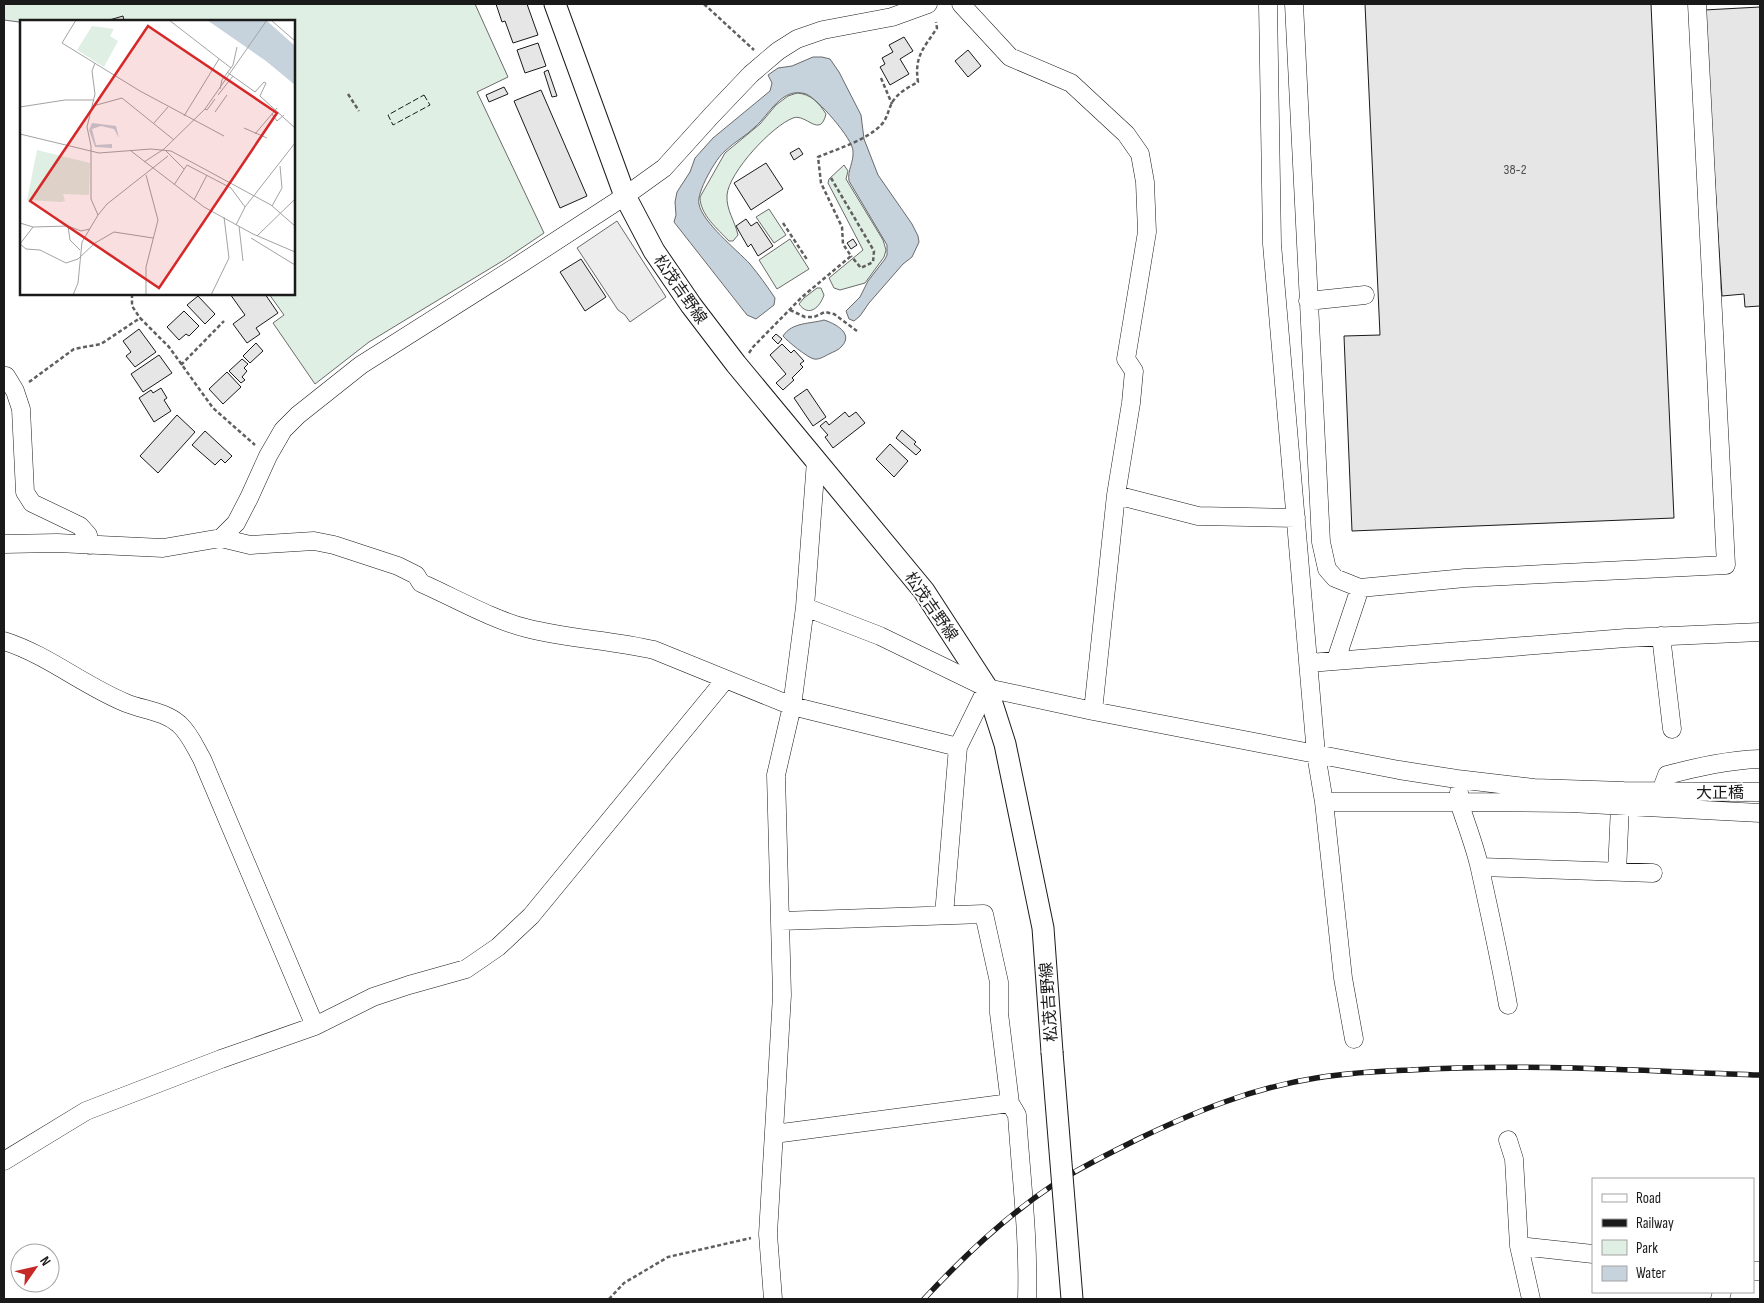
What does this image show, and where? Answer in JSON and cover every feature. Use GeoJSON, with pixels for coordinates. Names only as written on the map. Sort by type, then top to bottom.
{"type":"FeatureCollection","features":[{"type":"Feature","properties":{"kind":"main road","name":"松茂吉野線"},"geometry":{"type":"LineString","coordinates":[[555,4],[625,196],[654,251],[691,305],[740,369],[924,591],[987,688],[1005,744],[1042,928],[1072,1299]]}},
{"type":"Feature","properties":{"kind":"street"},"geometry":{"type":"LineString","coordinates":[[222,538],[236,523],[268,456],[283,430],[298,415],[361,365],[625,196],[664,168],[711,116],[778,50],[797,39],[823,30],[892,17],[928,4]]}},
{"type":"Feature","properties":{"kind":"street"},"geometry":{"type":"LineString","coordinates":[[961,4],[1010,57],[1071,83],[1126,134],[1140,154],[1145,182],[1147,232],[1126,359],[1134,371],[1131,403],[1116,496],[1093,711]]}},
{"type":"Feature","properties":{"kind":"street"},"geometry":{"type":"LineString","coordinates":[[1268,4],[1272,244],[1316,754],[1324,802],[1344,978],[1354,1039]]}},
{"type":"Feature","properties":{"kind":"street"},"geometry":{"type":"LineString","coordinates":[[1294,4],[1321,542],[1327,569],[1336,578],[1360,588],[1465,578],[1726,564],[1697,4]]}},
{"type":"Feature","properties":{"kind":"street"},"geometry":{"type":"LineString","coordinates":[[1308,300],[1365,295]]}},
{"type":"Feature","properties":{"kind":"street"},"geometry":{"type":"LineString","coordinates":[[4,376],[15,391],[21,409],[25,492],[32,503],[80,526],[88,535],[90,545]]}},
{"type":"Feature","properties":{"kind":"street"},"geometry":{"type":"LineString","coordinates":[[773,1299],[768,1234],[782,995],[776,775],[792,706],[805,607],[816,461]]}},
{"type":"Feature","properties":{"kind":"street"},"geometry":{"type":"LineString","coordinates":[[1116,496],[1198,516],[1296,518]]}},
{"type":"Feature","properties":{"kind":"street"},"geometry":{"type":"LineString","coordinates":[[4,544],[57,542],[163,548],[222,538],[250,545],[314,541],[334,545],[398,566],[416,575],[421,583],[488,614],[525,628],[654,650],[792,706],[958,747]]}},
{"type":"Feature","properties":{"kind":"street"},"geometry":{"type":"LineString","coordinates":[[1336,660],[1360,588]]}},
{"type":"Feature","properties":{"kind":"street","name":"大正橋"},"geometry":{"type":"LineString","coordinates":[[805,607],[880,636],[987,688],[1093,711],[1399,770],[1458,779],[1534,788],[1760,792]]}},
{"type":"Feature","properties":{"kind":"street"},"geometry":{"type":"LineString","coordinates":[[1309,663],[1661,636],[1760,632]]}},
{"type":"Feature","properties":{"kind":"street"},"geometry":{"type":"LineString","coordinates":[[1661,636],[1672,729]]}},
{"type":"Feature","properties":{"kind":"street"},"geometry":{"type":"LineString","coordinates":[[4,641],[54,663],[127,704],[162,714],[178,723],[190,736],[202,759],[315,1026]]}},
{"type":"Feature","properties":{"kind":"street"},"geometry":{"type":"LineString","coordinates":[[4,1161],[86,1110],[315,1026],[373,997],[466,969],[498,947],[531,916],[725,680]]}},
{"type":"Feature","properties":{"kind":"street"},"geometry":{"type":"LineString","coordinates":[[944,916],[958,747],[987,688]]}},
{"type":"Feature","properties":{"kind":"street"},"geometry":{"type":"LineString","coordinates":[[1661,790],[1667,775],[1738,760],[1760,759]]}},
{"type":"Feature","properties":{"kind":"street"},"geometry":{"type":"LineString","coordinates":[[1458,779],[1459,802],[1480,867],[1500,955],[1508,1005]]}},
{"type":"Feature","properties":{"kind":"street"},"geometry":{"type":"LineString","coordinates":[[1324,802],[1459,802],[1620,806],[1760,813]]}},
{"type":"Feature","properties":{"kind":"street"},"geometry":{"type":"LineString","coordinates":[[1617,872],[1620,806]]}},
{"type":"Feature","properties":{"kind":"street"},"geometry":{"type":"LineString","coordinates":[[1480,867],[1653,872]]}},
{"type":"Feature","properties":{"kind":"street"},"geometry":{"type":"LineString","coordinates":[[781,921],[984,914],[999,982],[999,1013],[1010,1103],[1017,1115],[1028,1236],[1028,1299]]}},
{"type":"Feature","properties":{"kind":"street"},"geometry":{"type":"LineString","coordinates":[[774,1134],[1010,1103]]}},
{"type":"Feature","properties":{"kind":"street"},"geometry":{"type":"LineString","coordinates":[[1508,1140],[1514,1160],[1519,1246],[1531,1299]]}},
{"type":"Feature","properties":{"kind":"street"},"geometry":{"type":"LineString","coordinates":[[1519,1246],[1592,1254]]}},
{"type":"Feature","properties":{"kind":"path"},"geometry":{"type":"LineString","coordinates":[[704,4],[766,61]]}},
{"type":"Feature","properties":{"kind":"path"},"geometry":{"type":"LineString","coordinates":[[831,178],[874,251],[873,262],[861,268],[843,244],[842,227],[822,183],[818,158],[868,134],[886,120],[892,104],[900,92],[918,82],[916,69],[918,59],[922,48],[937,28],[936,22]]}},
{"type":"Feature","properties":{"kind":"path"},"geometry":{"type":"LineString","coordinates":[[881,78],[892,104]]}},
{"type":"Feature","properties":{"kind":"path"},"geometry":{"type":"LineString","coordinates":[[348,94],[359,111]]}},
{"type":"Feature","properties":{"kind":"path"},"geometry":{"type":"LineString","coordinates":[[783,223],[808,260]]}},
{"type":"Feature","properties":{"kind":"path"},"geometry":{"type":"LineString","coordinates":[[740,369],[753,347],[802,296],[851,256]]}},
{"type":"Feature","properties":{"kind":"path"},"geometry":{"type":"LineString","coordinates":[[132,295],[132,306],[140,318],[169,347],[213,408],[268,456]]}},
{"type":"Feature","properties":{"kind":"path"},"geometry":{"type":"LineString","coordinates":[[790,310],[805,317],[814,317],[825,312],[834,314],[857,331]]}},
{"type":"Feature","properties":{"kind":"path"},"geometry":{"type":"LineString","coordinates":[[15,391],[74,349],[101,344],[140,318]]}},
{"type":"Feature","properties":{"kind":"path"},"geometry":{"type":"LineString","coordinates":[[181,364],[224,321]]}},
{"type":"Feature","properties":{"kind":"path"},"geometry":{"type":"LineString","coordinates":[[609,1299],[624,1283],[668,1257],[768,1234]]}},
{"type":"Feature","properties":{"kind":"green space"},"geometry":{"type":"Polygon","coordinates":[[[4,4],[475,4],[508,77],[477,92],[544,233],[504,260],[369,342],[315,384],[273,323],[284,315],[270,295],[295,295],[295,20],[20,20],[20,23],[4,20],[4,4]]]}},
{"type":"Feature","properties":{"kind":"green space"},"geometry":{"type":"Polygon","coordinates":[[[797,93],[810,97],[817,103],[826,114],[823,121],[816,125],[798,117],[793,118],[774,130],[743,163],[735,174],[727,195],[728,206],[738,235],[733,241],[729,241],[706,216],[700,197],[725,153],[760,124],[776,105],[788,96],[797,93]]]}},
{"type":"Feature","properties":{"kind":"green space"},"geometry":{"type":"Polygon","coordinates":[[[844,165],[848,171],[846,179],[883,240],[886,250],[884,257],[865,283],[840,290],[834,288],[829,278],[863,250],[828,183],[829,179],[844,165]]]}},
{"type":"Feature","properties":{"kind":"green space"},"geometry":{"type":"Polygon","coordinates":[[[769,209],[786,235],[774,243],[756,217],[769,209]]]}},
{"type":"Feature","properties":{"kind":"green space"},"geometry":{"type":"Polygon","coordinates":[[[790,239],[809,269],[777,289],[759,260],[790,239]]]}},
{"type":"Feature","properties":{"kind":"green space"},"geometry":{"type":"Polygon","coordinates":[[[817,288],[821,288],[824,295],[820,303],[814,309],[807,310],[803,308],[799,304],[817,288]]]}},
{"type":"Feature","properties":{"kind":"shaded area"},"geometry":{"type":"Polygon","coordinates":[[[617,221],[666,297],[630,322],[618,310],[577,248],[617,221]]]}},
{"type":"Feature","properties":{"kind":"water"},"geometry":{"type":"Polygon","coordinates":[[[813,57],[830,59],[839,72],[861,115],[864,139],[878,175],[912,224],[919,242],[912,257],[903,264],[860,316],[854,321],[849,319],[846,311],[860,297],[868,281],[885,259],[887,245],[849,181],[853,151],[847,138],[834,120],[811,97],[806,94],[790,94],[777,103],[755,127],[721,155],[707,176],[699,199],[699,204],[706,219],[750,264],[775,298],[774,305],[756,319],[747,315],[674,222],[677,192],[690,172],[695,158],[713,138],[770,91],[772,83],[768,75],[778,68],[792,66],[813,57]]]}},
{"type":"Feature","properties":{"kind":"water"},"geometry":{"type":"Polygon","coordinates":[[[824,320],[841,329],[846,337],[841,347],[822,358],[811,358],[783,336],[787,331],[796,326],[824,320]]]}},
{"type":"Feature","properties":{"kind":"building"},"geometry":{"type":"Polygon","coordinates":[[[496,4],[527,4],[538,35],[513,43],[505,21],[502,22],[496,4]]]}},
{"type":"Feature","properties":{"kind":"building"},"geometry":{"type":"Polygon","coordinates":[[[1365,4],[1651,4],[1674,518],[1352,531],[1344,336],[1380,335],[1365,4]]]}},
{"type":"Feature","properties":{"kind":"building"},"geometry":{"type":"Polygon","coordinates":[[[1760,7],[1760,306],[1745,307],[1744,294],[1722,296],[1704,10],[1760,7]]]}},
{"type":"Feature","properties":{"kind":"building"},"geometry":{"type":"Polygon","coordinates":[[[123,16],[124,20],[109,20],[123,16]]]}},
{"type":"Feature","properties":{"kind":"building"},"geometry":{"type":"Polygon","coordinates":[[[904,37],[913,51],[900,59],[909,74],[890,85],[880,67],[885,64],[882,58],[893,52],[889,45],[904,37]]]}},
{"type":"Feature","properties":{"kind":"building"},"geometry":{"type":"Polygon","coordinates":[[[538,43],[546,66],[525,73],[517,50],[538,43]]]}},
{"type":"Feature","properties":{"kind":"building"},"geometry":{"type":"Polygon","coordinates":[[[968,50],[981,66],[968,77],[955,61],[968,50]]]}},
{"type":"Feature","properties":{"kind":"building"},"geometry":{"type":"Polygon","coordinates":[[[548,70],[557,96],[552,97],[544,72],[548,70]]]}},
{"type":"Feature","properties":{"kind":"building"},"geometry":{"type":"Polygon","coordinates":[[[504,87],[508,94],[489,102],[486,95],[504,87]]]}},
{"type":"Feature","properties":{"kind":"building"},"geometry":{"type":"Polygon","coordinates":[[[541,90],[587,196],[560,208],[514,101],[541,90]]]}},
{"type":"Feature","properties":{"kind":"building"},"geometry":{"type":"Polygon","coordinates":[[[799,148],[803,154],[794,160],[790,153],[799,148]]]}},
{"type":"Feature","properties":{"kind":"building"},"geometry":{"type":"Polygon","coordinates":[[[766,163],[783,189],[751,210],[734,183],[766,163]]]}},
{"type":"Feature","properties":{"kind":"building"},"geometry":{"type":"Polygon","coordinates":[[[746,219],[751,226],[757,222],[773,246],[758,256],[751,244],[748,247],[736,226],[746,219]]]}},
{"type":"Feature","properties":{"kind":"building"},"geometry":{"type":"Polygon","coordinates":[[[853,239],[857,245],[851,249],[847,243],[853,239]]]}},
{"type":"Feature","properties":{"kind":"building"},"geometry":{"type":"Polygon","coordinates":[[[581,259],[606,297],[585,311],[560,272],[581,259]]]}},
{"type":"Feature","properties":{"kind":"building"},"geometry":{"type":"Polygon","coordinates":[[[231,295],[266,295],[278,313],[256,328],[260,334],[247,343],[233,324],[245,315],[231,295]]]}},
{"type":"Feature","properties":{"kind":"building"},"geometry":{"type":"Polygon","coordinates":[[[198,296],[215,314],[205,324],[187,305],[198,296]]]}},
{"type":"Feature","properties":{"kind":"building"},"geometry":{"type":"Polygon","coordinates":[[[184,311],[199,326],[189,336],[186,334],[179,340],[167,327],[184,311]]]}},
{"type":"Feature","properties":{"kind":"building"},"geometry":{"type":"Polygon","coordinates":[[[139,329],[156,352],[135,367],[126,356],[131,352],[123,341],[139,329]]]}},
{"type":"Feature","properties":{"kind":"building"},"geometry":{"type":"Polygon","coordinates":[[[776,334],[782,339],[778,344],[772,338],[776,334]]]}},
{"type":"Feature","properties":{"kind":"building"},"geometry":{"type":"Polygon","coordinates":[[[256,343],[263,351],[250,363],[243,356],[256,343]]]}},
{"type":"Feature","properties":{"kind":"building"},"geometry":{"type":"Polygon","coordinates":[[[782,344],[791,353],[794,350],[804,361],[800,364],[803,367],[792,378],[794,380],[783,390],[776,383],[786,374],[770,355],[782,344]]]}},
{"type":"Feature","properties":{"kind":"building"},"geometry":{"type":"Polygon","coordinates":[[[159,355],[172,373],[143,392],[131,374],[159,355]]]}},
{"type":"Feature","properties":{"kind":"building"},"geometry":{"type":"Polygon","coordinates":[[[242,359],[248,364],[244,368],[247,371],[242,377],[245,380],[241,383],[229,371],[242,359]]]}},
{"type":"Feature","properties":{"kind":"building"},"geometry":{"type":"Polygon","coordinates":[[[227,372],[241,387],[223,404],[209,389],[227,372]]]}},
{"type":"Feature","properties":{"kind":"building"},"geometry":{"type":"Polygon","coordinates":[[[161,388],[167,398],[164,400],[171,411],[154,422],[139,398],[151,390],[153,393],[161,388]]]}},
{"type":"Feature","properties":{"kind":"building"},"geometry":{"type":"Polygon","coordinates":[[[807,389],[826,417],[813,426],[794,398],[807,389]]]}},
{"type":"Feature","properties":{"kind":"building"},"geometry":{"type":"Polygon","coordinates":[[[845,412],[849,417],[856,412],[865,423],[833,448],[825,437],[828,435],[820,426],[826,421],[829,425],[845,412]]]}},
{"type":"Feature","properties":{"kind":"building"},"geometry":{"type":"Polygon","coordinates":[[[177,415],[195,432],[158,473],[140,456],[177,415]]]}},
{"type":"Feature","properties":{"kind":"building"},"geometry":{"type":"Polygon","coordinates":[[[902,430],[916,442],[914,444],[921,450],[916,455],[896,438],[902,430]]]}},
{"type":"Feature","properties":{"kind":"building"},"geometry":{"type":"Polygon","coordinates":[[[205,431],[232,456],[225,463],[221,459],[215,465],[192,445],[205,431]]]}},
{"type":"Feature","properties":{"kind":"building"},"geometry":{"type":"Polygon","coordinates":[[[890,444],[908,461],[894,477],[876,459],[890,444]]]}},
{"type":"Feature","properties":{"kind":"railway"},"geometry":{"type":"LineString","coordinates":[[924,1299],[969,1253],[1001,1224],[1035,1197],[1063,1179],[1136,1140],[1180,1120],[1224,1102],[1269,1088],[1292,1082],[1339,1075],[1455,1068],[1586,1068],[1760,1075]]}},
{"type":"Feature","properties":{"kind":"fence"},"geometry":{"type":"LineString","coordinates":[[424,95],[430,105],[393,125],[388,115],[424,95]]}}]}
